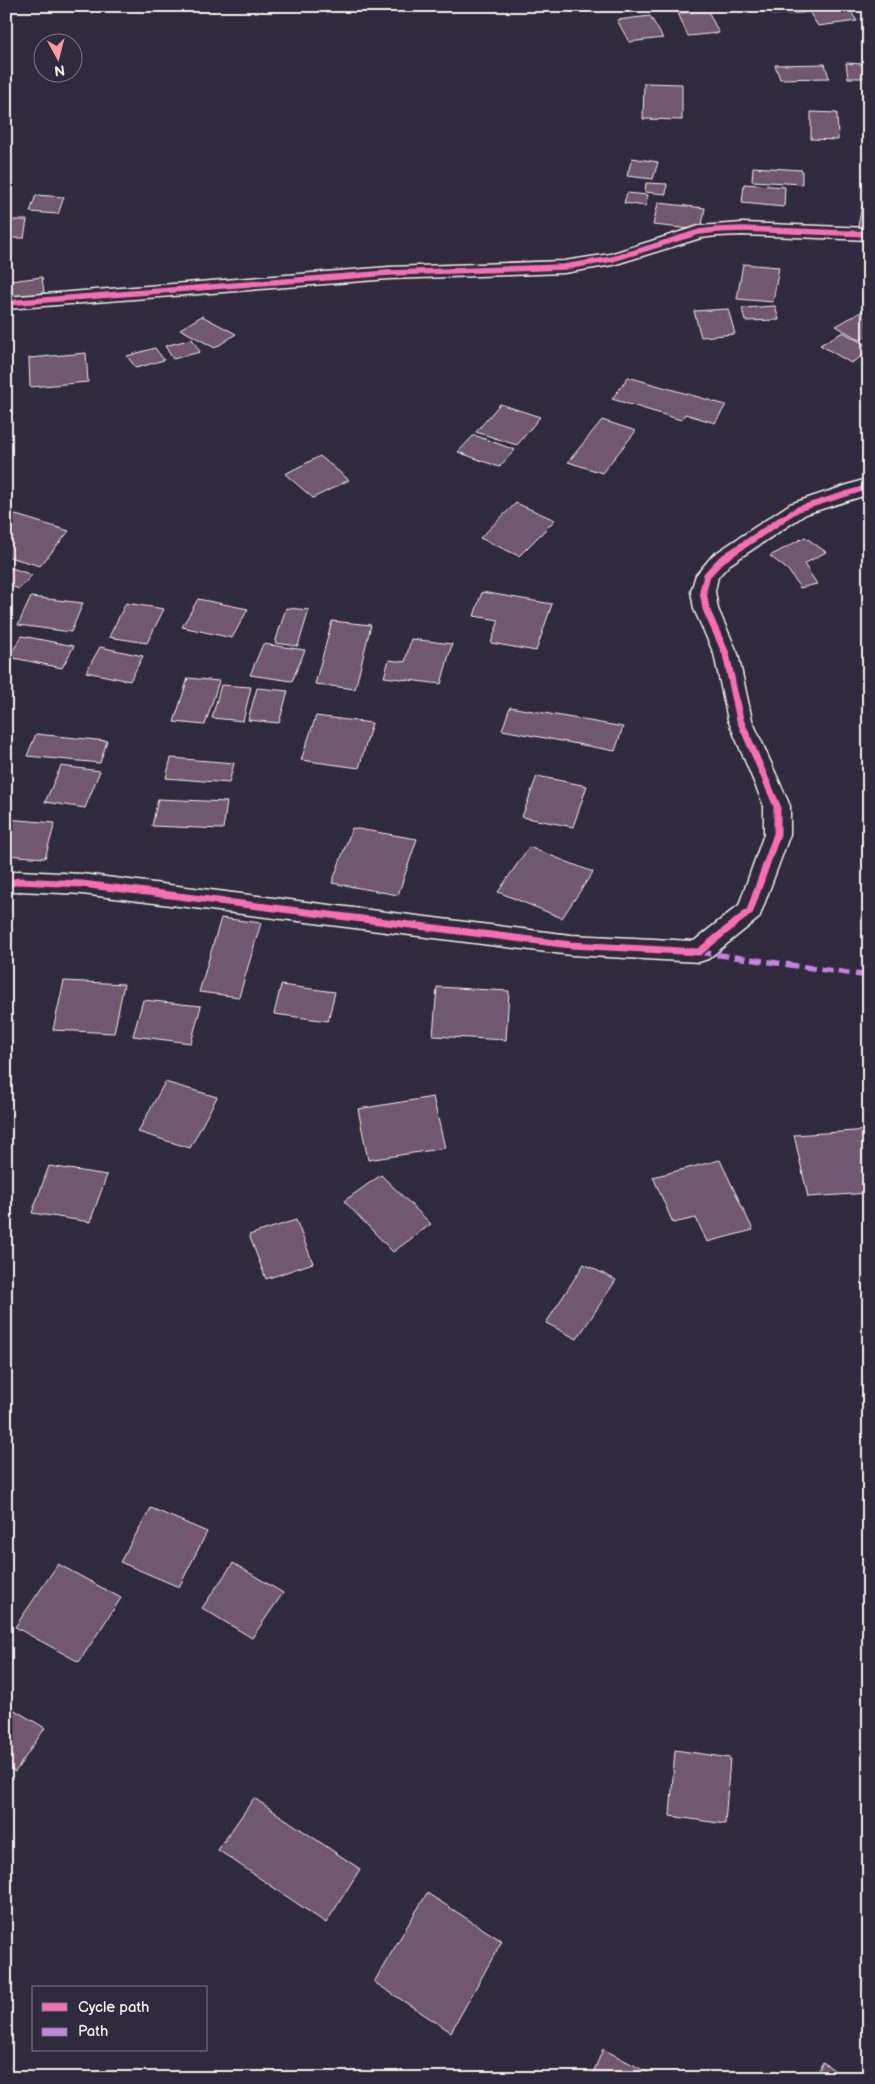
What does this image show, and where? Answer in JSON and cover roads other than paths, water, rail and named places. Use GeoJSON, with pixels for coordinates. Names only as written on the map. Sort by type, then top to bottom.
{"type":"FeatureCollection","features":[{"type":"Feature","properties":{"kind":"street"},"geometry":{"type":"LineString","coordinates":[[6,303],[389,273],[564,267],[613,258],[698,232],[742,228],[869,234]]}},
{"type":"Feature","properties":{"kind":"street"},"geometry":{"type":"LineString","coordinates":[[6,884],[19,881],[82,884],[571,944],[699,952],[750,911],[777,834],[777,806],[740,720],[726,654],[706,609],[703,591],[707,575],[721,560],[798,509],[862,489],[869,485]]}}]}
